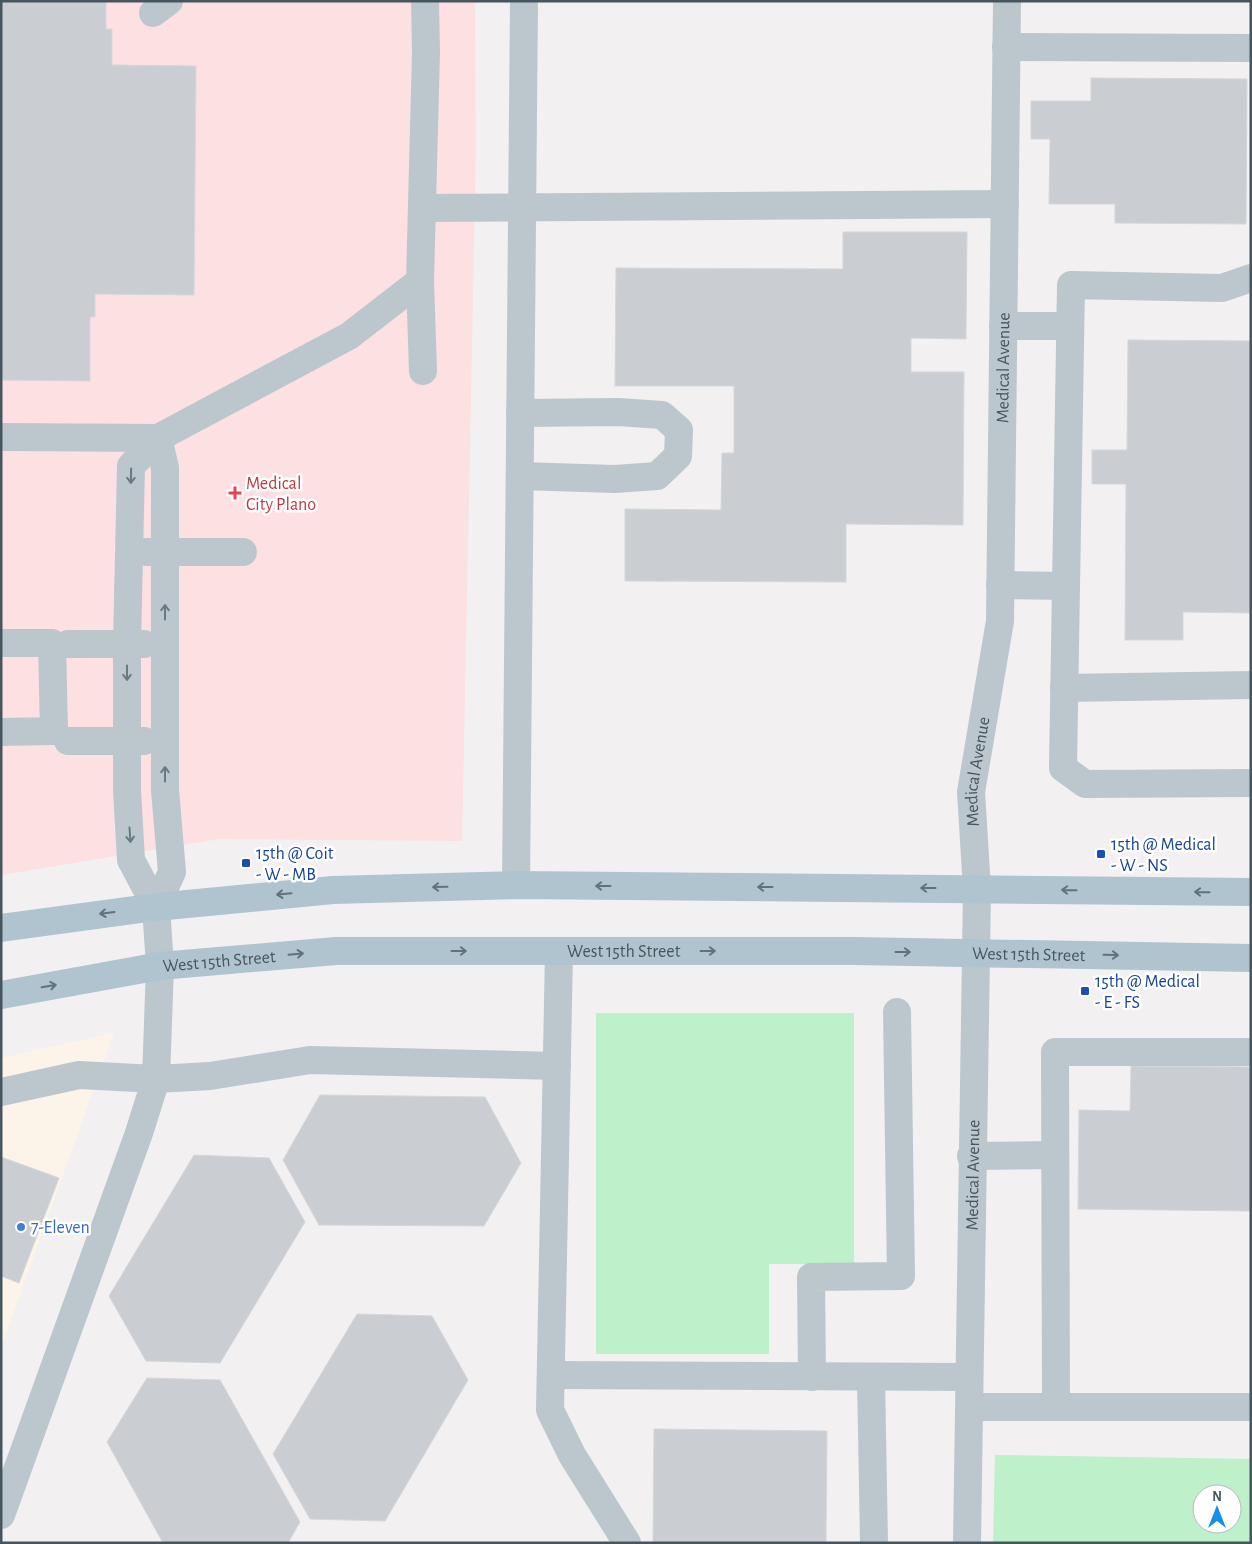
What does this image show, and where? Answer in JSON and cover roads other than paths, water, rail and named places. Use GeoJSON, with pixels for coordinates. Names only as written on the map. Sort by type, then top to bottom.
{"type":"FeatureCollection","features":[{"type":"Feature","properties":{"kind":"main road"},"geometry":{"type":"LineString","coordinates":[[1,928],[156,907],[333,890],[516,885],[1251,892]]}},
{"type":"Feature","properties":{"kind":"main road","name":"West 15th Street"},"geometry":{"type":"LineString","coordinates":[[1,995],[160,966],[336,951],[974,952],[1251,958]]}},
{"type":"Feature","properties":{"kind":"street"},"geometry":{"type":"LineString","coordinates":[[423,371],[420,281],[426,52],[425,1]]}},
{"type":"Feature","properties":{"kind":"street"},"geometry":{"type":"LineString","coordinates":[[516,885],[524,1]]}},
{"type":"Feature","properties":{"kind":"street","name":"Medical Avenue"},"geometry":{"type":"LineString","coordinates":[[967,1543],[974,952],[977,889],[971,792],[1000,620],[1007,1]]}},
{"type":"Feature","properties":{"kind":"street"},"geometry":{"type":"LineString","coordinates":[[1006,47],[1251,48]]}},
{"type":"Feature","properties":{"kind":"street"},"geometry":{"type":"LineString","coordinates":[[422,208],[1005,204]]}},
{"type":"Feature","properties":{"kind":"street"},"geometry":{"type":"LineString","coordinates":[[1251,278],[1222,288],[1071,285],[1063,768],[1085,784],[1251,783]]}},
{"type":"Feature","properties":{"kind":"street"},"geometry":{"type":"LineString","coordinates":[[1,1516],[136,1141],[156,1079],[160,966],[156,907],[132,860],[127,790],[127,644],[131,466],[158,438],[349,336],[420,281]]}},
{"type":"Feature","properties":{"kind":"street"},"geometry":{"type":"LineString","coordinates":[[1003,326],[1070,326]]}},
{"type":"Feature","properties":{"kind":"street"},"geometry":{"type":"LineString","coordinates":[[520,413],[618,412],[662,415],[679,430],[678,456],[657,476],[615,479],[520,476]]}},
{"type":"Feature","properties":{"kind":"street"},"geometry":{"type":"LineString","coordinates":[[8,435],[158,438]]}},
{"type":"Feature","properties":{"kind":"street"},"geometry":{"type":"LineString","coordinates":[[156,907],[172,872],[165,790],[165,468],[158,438]]}},
{"type":"Feature","properties":{"kind":"street"},"geometry":{"type":"LineString","coordinates":[[130,551],[243,552]]}},
{"type":"Feature","properties":{"kind":"street"},"geometry":{"type":"LineString","coordinates":[[1000,585],[1066,586]]}},
{"type":"Feature","properties":{"kind":"street"},"geometry":{"type":"LineString","coordinates":[[1,643],[52,643],[54,731],[1,732]]}},
{"type":"Feature","properties":{"kind":"street"},"geometry":{"type":"LineString","coordinates":[[68,644],[165,644]]}},
{"type":"Feature","properties":{"kind":"street"},"geometry":{"type":"LineString","coordinates":[[1064,688],[1251,685]]}},
{"type":"Feature","properties":{"kind":"street"},"geometry":{"type":"LineString","coordinates":[[68,741],[165,741]]}},
{"type":"Feature","properties":{"kind":"street"},"geometry":{"type":"LineString","coordinates":[[559,952],[550,1410],[572,1455],[627,1543]]}},
{"type":"Feature","properties":{"kind":"street"},"geometry":{"type":"LineString","coordinates":[[812,1376],[811,1277],[901,1276],[897,1012]]}},
{"type":"Feature","properties":{"kind":"street"},"geometry":{"type":"LineString","coordinates":[[1056,1406],[1055,1052],[1251,1052]]}},
{"type":"Feature","properties":{"kind":"street"},"geometry":{"type":"LineString","coordinates":[[1,1092],[79,1074],[156,1079],[210,1076],[310,1060],[557,1066]]}},
{"type":"Feature","properties":{"kind":"street"},"geometry":{"type":"LineString","coordinates":[[972,1156],[1055,1155]]}},
{"type":"Feature","properties":{"kind":"street"},"geometry":{"type":"LineString","coordinates":[[552,1375],[968,1376]]}},
{"type":"Feature","properties":{"kind":"street"},"geometry":{"type":"LineString","coordinates":[[871,1376],[874,1543]]}},
{"type":"Feature","properties":{"kind":"street"},"geometry":{"type":"LineString","coordinates":[[970,1407],[1251,1407]]}},
{"type":"Feature","properties":{"kind":"place","name":"Medical City Plano"},"geometry":{"type":"Point","coordinates":[235,493]}},
{"type":"Feature","properties":{"kind":"place","name":"15th @ Medical - W - NS"},"geometry":{"type":"Point","coordinates":[1101,854]}},
{"type":"Feature","properties":{"kind":"place","name":"15th @ Coit - W - MB"},"geometry":{"type":"Point","coordinates":[246,863]}},
{"type":"Feature","properties":{"kind":"place","name":"15th @ Medical - E - FS"},"geometry":{"type":"Point","coordinates":[1085,991]}},
{"type":"Feature","properties":{"kind":"place","name":"7-Eleven"},"geometry":{"type":"Point","coordinates":[21,1227]}}]}
